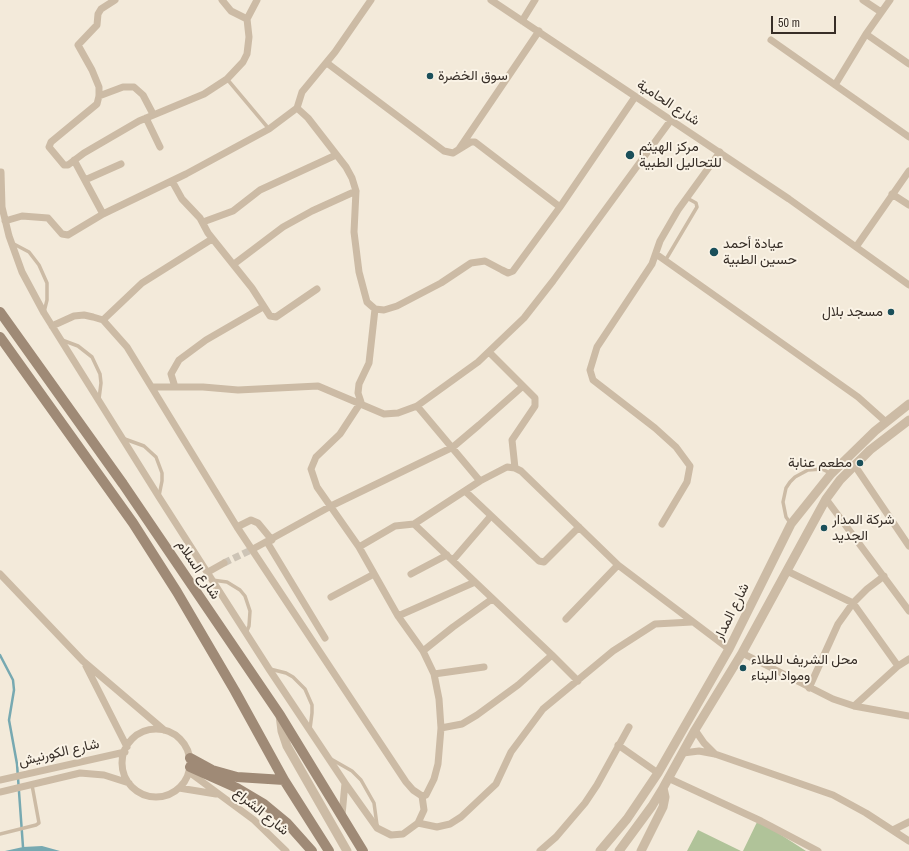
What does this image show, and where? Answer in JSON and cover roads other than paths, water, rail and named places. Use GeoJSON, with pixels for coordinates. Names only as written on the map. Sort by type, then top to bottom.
{"type":"FeatureCollection","features":[{"type":"Feature","properties":{"kind":"main road","name":"شارع السلام"},"geometry":{"type":"LineString","coordinates":[[0,312],[143,514],[280,715],[364,851]]}},
{"type":"Feature","properties":{"kind":"main road"},"geometry":{"type":"LineString","coordinates":[[0,337],[133,523],[189,612],[284,780],[329,851]]}},
{"type":"Feature","properties":{"kind":"main road"},"geometry":{"type":"LineString","coordinates":[[190,766],[237,777],[284,780]]}},
{"type":"Feature","properties":{"kind":"main road"},"geometry":{"type":"LineString","coordinates":[[190,766],[237,788],[264,804],[287,823],[312,851]]}},
{"type":"Feature","properties":{"kind":"street"},"geometry":{"type":"LineString","coordinates":[[115,0],[101,9],[98,14],[97,25],[78,45],[92,70],[99,87],[99,96],[97,104],[51,142],[49,147],[64,165],[68,165],[101,142],[146,118],[204,94],[227,79],[243,62],[247,54],[249,37],[247,19],[257,0]]}},
{"type":"Feature","properties":{"kind":"street"},"geometry":{"type":"LineString","coordinates":[[222,0],[230,11],[247,19]]}},
{"type":"Feature","properties":{"kind":"street"},"geometry":{"type":"LineString","coordinates":[[5,221],[22,216],[48,218],[62,234],[68,235],[103,214],[132,201],[269,129],[297,108],[302,92],[327,63],[371,0]]}},
{"type":"Feature","properties":{"kind":"street","name":"شارع الحامية"},"geometry":{"type":"LineString","coordinates":[[491,0],[635,98],[720,152],[909,285]]}},
{"type":"Feature","properties":{"kind":"street"},"geometry":{"type":"LineString","coordinates":[[522,21],[535,0]]}},
{"type":"Feature","properties":{"kind":"street"},"geometry":{"type":"LineString","coordinates":[[863,0],[880,12]]}},
{"type":"Feature","properties":{"kind":"street"},"geometry":{"type":"LineString","coordinates":[[834,85],[880,12],[890,0]]}},
{"type":"Feature","properties":{"kind":"street"},"geometry":{"type":"LineString","coordinates":[[458,151],[538,31]]}},
{"type":"Feature","properties":{"kind":"street"},"geometry":{"type":"LineString","coordinates":[[866,34],[909,64]]}},
{"type":"Feature","properties":{"kind":"street"},"geometry":{"type":"LineString","coordinates":[[771,40],[909,137]]}},
{"type":"Feature","properties":{"kind":"street"},"geometry":{"type":"LineString","coordinates":[[327,63],[444,151],[453,153],[471,142],[475,142],[560,207]]}},
{"type":"Feature","properties":{"kind":"street"},"geometry":{"type":"LineString","coordinates":[[99,96],[123,87],[134,87],[143,95],[154,114]]}},
{"type":"Feature","properties":{"kind":"street"},"geometry":{"type":"LineString","coordinates":[[297,108],[308,118],[352,178],[356,191],[354,232],[359,272],[368,302],[375,309],[384,310],[397,306],[441,283],[471,263],[485,261],[502,270],[508,272],[513,271],[560,207],[635,98]]}},
{"type":"Feature","properties":{"kind":"street"},"geometry":{"type":"LineString","coordinates":[[146,118],[160,147]]}},
{"type":"Feature","properties":{"kind":"street"},"geometry":{"type":"LineString","coordinates":[[153,388],[175,387],[238,390],[318,386],[361,402],[384,414],[398,413],[417,406],[466,372],[524,318],[553,281],[671,120]]}},
{"type":"Feature","properties":{"kind":"street"},"geometry":{"type":"LineString","coordinates":[[662,524],[687,482],[690,466],[676,447],[655,428],[593,380],[590,370],[597,347],[652,264],[660,242],[678,210],[720,152]]}},
{"type":"Feature","properties":{"kind":"street"},"geometry":{"type":"LineString","coordinates":[[203,222],[233,211],[260,190],[336,155]]}},
{"type":"Feature","properties":{"kind":"street"},"geometry":{"type":"LineString","coordinates":[[74,160],[103,214]]}},
{"type":"Feature","properties":{"kind":"street"},"geometry":{"type":"LineString","coordinates":[[85,180],[121,164]]}},
{"type":"Feature","properties":{"kind":"street"},"geometry":{"type":"LineString","coordinates":[[856,247],[909,171]]}},
{"type":"Feature","properties":{"kind":"street"},"geometry":{"type":"LineString","coordinates":[[0,172],[2,207],[5,221],[22,272],[44,313],[98,401],[269,669],[377,828],[385,833],[397,835],[409,831],[418,823],[424,810],[422,796],[413,790],[406,782],[237,527],[127,347],[103,320],[84,315],[74,316],[52,326]]}},
{"type":"Feature","properties":{"kind":"street"},"geometry":{"type":"LineString","coordinates":[[172,180],[182,199],[203,222],[212,239],[234,264],[270,316],[276,317],[317,289]]}},
{"type":"Feature","properties":{"kind":"street"},"geometry":{"type":"LineString","coordinates":[[234,264],[283,227],[312,211],[356,191]]}},
{"type":"Feature","properties":{"kind":"street"},"geometry":{"type":"LineString","coordinates":[[892,194],[909,205]]}},
{"type":"Feature","properties":{"kind":"street"},"geometry":{"type":"LineString","coordinates":[[103,320],[142,283],[212,239]]}},
{"type":"Feature","properties":{"kind":"street"},"geometry":{"type":"LineString","coordinates":[[656,254],[858,397],[886,422]]}},
{"type":"Feature","properties":{"kind":"street"},"geometry":{"type":"LineString","coordinates":[[175,387],[171,374],[179,360],[206,340],[263,307]]}},
{"type":"Feature","properties":{"kind":"street"},"geometry":{"type":"LineString","coordinates":[[375,309],[370,363],[362,374],[358,384],[361,402],[340,434],[316,456],[311,469],[316,487],[359,547],[398,616],[423,651],[434,674],[439,699],[441,728],[438,764],[434,779],[426,794],[422,796]]}},
{"type":"Feature","properties":{"kind":"street"},"geometry":{"type":"LineString","coordinates":[[489,352],[535,398],[535,406],[512,440],[515,468]]}},
{"type":"Feature","properties":{"kind":"street"},"geometry":{"type":"LineString","coordinates":[[253,549],[270,541],[331,506],[453,447],[523,386]]}},
{"type":"Feature","properties":{"kind":"street","name":"شارع المدار"},"geometry":{"type":"LineString","coordinates":[[600,851],[627,820],[658,773],[729,649],[791,524],[831,474],[886,422],[909,404]]}},
{"type":"Feature","properties":{"kind":"street"},"geometry":{"type":"LineString","coordinates":[[417,406],[480,481]]}},
{"type":"Feature","properties":{"kind":"street","name":"شارع المدار"},"geometry":{"type":"LineString","coordinates":[[618,851],[641,822],[663,788],[695,730],[742,653],[826,499],[840,480],[870,450],[909,420]]}},
{"type":"Feature","properties":{"kind":"street"},"geometry":{"type":"LineString","coordinates":[[359,547],[395,526],[414,524],[480,481],[507,466],[515,468],[521,471],[618,565],[729,649]]}},
{"type":"Feature","properties":{"kind":"street"},"geometry":{"type":"LineString","coordinates":[[855,466],[909,546]]}},
{"type":"Feature","properties":{"kind":"street"},"geometry":{"type":"LineString","coordinates":[[465,492],[490,517],[539,561],[544,562],[579,527]]}},
{"type":"Feature","properties":{"kind":"street"},"geometry":{"type":"LineString","coordinates":[[826,499],[909,611]]}},
{"type":"Feature","properties":{"kind":"street"},"geometry":{"type":"LineString","coordinates":[[411,574],[450,557],[490,517]]}},
{"type":"Feature","properties":{"kind":"street"},"geometry":{"type":"LineString","coordinates":[[237,527],[251,520],[258,523],[270,541],[325,638]]}},
{"type":"Feature","properties":{"kind":"street"},"geometry":{"type":"LineString","coordinates":[[414,524],[578,681]]}},
{"type":"Feature","properties":{"kind":"street"},"geometry":{"type":"LineString","coordinates":[[208,572],[224,563]]}},
{"type":"Feature","properties":{"kind":"street"},"geometry":{"type":"LineString","coordinates":[[566,618],[618,565]]}},
{"type":"Feature","properties":{"kind":"street"},"geometry":{"type":"LineString","coordinates":[[788,571],[853,603],[898,666]]}},
{"type":"Feature","properties":{"kind":"street"},"geometry":{"type":"LineString","coordinates":[[0,574],[83,661],[164,730],[171,733],[183,743],[190,766],[179,788],[162,797],[150,796],[138,792],[129,783],[124,771],[126,749],[133,738],[142,732],[164,730]]}},
{"type":"Feature","properties":{"kind":"street"},"geometry":{"type":"LineString","coordinates":[[331,597],[374,574]]}},
{"type":"Feature","properties":{"kind":"street"},"geometry":{"type":"LineString","coordinates":[[809,688],[838,624],[853,603],[867,589],[884,576]]}},
{"type":"Feature","properties":{"kind":"street"},"geometry":{"type":"LineString","coordinates":[[398,616],[475,582]]}},
{"type":"Feature","properties":{"kind":"street"},"geometry":{"type":"LineString","coordinates":[[423,651],[492,599]]}},
{"type":"Feature","properties":{"kind":"street"},"geometry":{"type":"LineString","coordinates":[[418,823],[437,827],[450,824],[461,818],[496,784],[508,757],[536,718],[555,699],[613,651],[655,624],[692,622]]}},
{"type":"Feature","properties":{"kind":"street"},"geometry":{"type":"LineString","coordinates":[[742,653],[833,699],[854,706],[909,716]]}},
{"type":"Feature","properties":{"kind":"street"},"geometry":{"type":"LineString","coordinates":[[441,728],[462,724],[477,715],[518,685],[552,655]]}},
{"type":"Feature","properties":{"kind":"street"},"geometry":{"type":"LineString","coordinates":[[854,706],[898,666],[909,659]]}},
{"type":"Feature","properties":{"kind":"street"},"geometry":{"type":"LineString","coordinates":[[83,661],[126,749]]}},
{"type":"Feature","properties":{"kind":"street"},"geometry":{"type":"LineString","coordinates":[[434,674],[484,667]]}},
{"type":"Feature","properties":{"kind":"street"},"geometry":{"type":"LineString","coordinates":[[280,715],[282,731],[288,746],[347,851]]}},
{"type":"Feature","properties":{"kind":"street"},"geometry":{"type":"LineString","coordinates":[[540,851],[556,837],[585,803],[605,772],[618,745],[629,727]]}},
{"type":"Feature","properties":{"kind":"street"},"geometry":{"type":"LineString","coordinates":[[695,730],[704,743],[715,754]]}},
{"type":"Feature","properties":{"kind":"street"},"geometry":{"type":"LineString","coordinates":[[618,745],[658,773]]}},
{"type":"Feature","properties":{"kind":"street","name":"شارع الكورنيش"},"geometry":{"type":"LineString","coordinates":[[0,780],[126,749]]}},
{"type":"Feature","properties":{"kind":"street"},"geometry":{"type":"LineString","coordinates":[[683,753],[699,751],[715,754],[833,795],[909,841]]}},
{"type":"Feature","properties":{"kind":"street","name":"شارع الشراع"},"geometry":{"type":"LineString","coordinates":[[190,766],[218,795],[258,824],[286,851]]}},
{"type":"Feature","properties":{"kind":"street","name":"شارع الكورنيش"},"geometry":{"type":"LineString","coordinates":[[0,792],[80,774],[104,775],[129,783]]}},
{"type":"Feature","properties":{"kind":"street"},"geometry":{"type":"LineString","coordinates":[[668,778],[761,821],[807,848],[818,851]]}},
{"type":"Feature","properties":{"kind":"street"},"geometry":{"type":"LineString","coordinates":[[342,815],[345,782]]}},
{"type":"Feature","properties":{"kind":"street"},"geometry":{"type":"LineString","coordinates":[[179,788],[218,795]]}},
{"type":"Feature","properties":{"kind":"street"},"geometry":{"type":"LineString","coordinates":[[641,851],[663,807],[665,797],[663,788]]}},
{"type":"Feature","properties":{"kind":"street"},"geometry":{"type":"LineString","coordinates":[[893,830],[909,822]]}},
{"type":"Feature","properties":{"kind":"lane"},"geometry":{"type":"LineString","coordinates":[[227,79],[269,129]]}},
{"type":"Feature","properties":{"kind":"lane"},"geometry":{"type":"LineString","coordinates":[[665,261],[697,207],[696,204],[687,198]]}},
{"type":"Feature","properties":{"kind":"lane"},"geometry":{"type":"LineString","coordinates":[[12,242],[29,252],[39,265],[47,283],[47,300],[44,313]]}},
{"type":"Feature","properties":{"kind":"lane"},"geometry":{"type":"LineString","coordinates":[[61,340],[78,346],[92,357],[98,370],[101,383],[98,401]]}},
{"type":"Feature","properties":{"kind":"lane"},"geometry":{"type":"LineString","coordinates":[[121,437],[144,446],[156,457],[162,477],[159,497]]}},
{"type":"Feature","properties":{"kind":"lane"},"geometry":{"type":"LineString","coordinates":[[791,524],[786,517],[783,502],[786,488],[790,482],[795,477],[808,470],[822,470],[831,474]]}},
{"type":"Feature","properties":{"kind":"lane"},"geometry":{"type":"LineString","coordinates":[[212,580],[227,582],[240,590],[245,596],[248,603],[250,618],[246,633]]}},
{"type":"Feature","properties":{"kind":"lane"},"geometry":{"type":"LineString","coordinates":[[269,669],[289,675],[305,689],[312,705],[312,722],[309,730]]}},
{"type":"Feature","properties":{"kind":"lane"},"geometry":{"type":"LineString","coordinates":[[330,759],[352,771],[369,791],[376,815],[377,828]]}},
{"type":"Feature","properties":{"kind":"lane"},"geometry":{"type":"LineString","coordinates":[[2,834],[36,825],[40,819],[32,785]]}},
{"type":"Feature","properties":{"kind":"water"},"geometry":{"type":"Polygon","coordinates":[[[42,846],[60,851],[5,851],[23,847],[42,846]]]}},
{"type":"Feature","properties":{"kind":"waterway"},"geometry":{"type":"LineString","coordinates":[[0,655],[13,680],[14,690],[9,720],[17,764],[23,847]]}},
{"type":"Feature","properties":{"kind":"tunnel"},"geometry":{"type":"LineString","coordinates":[[224,563],[253,549]]}},
{"type":"Feature","properties":{"kind":"place","name":"سوق الخضرة"},"geometry":{"type":"Point","coordinates":[430,76]}},
{"type":"Feature","properties":{"kind":"place","name":"مركز الهيثم للتحاليل الطبية"},"geometry":{"type":"Point","coordinates":[630,155]}},
{"type":"Feature","properties":{"kind":"place","name":"عيادة أحمد حسين الطبية"},"geometry":{"type":"Point","coordinates":[714,252]}},
{"type":"Feature","properties":{"kind":"place","name":"مسجد بلال"},"geometry":{"type":"Point","coordinates":[891,312]}},
{"type":"Feature","properties":{"kind":"place","name":"مطعم عنابة"},"geometry":{"type":"Point","coordinates":[860,463]}},
{"type":"Feature","properties":{"kind":"place","name":"شركة المدار الجديد"},"geometry":{"type":"Point","coordinates":[824,528]}},
{"type":"Feature","properties":{"kind":"place","name":"محل الشريف للطلاء ومواد البناء"},"geometry":{"type":"Point","coordinates":[743,668]}}]}
